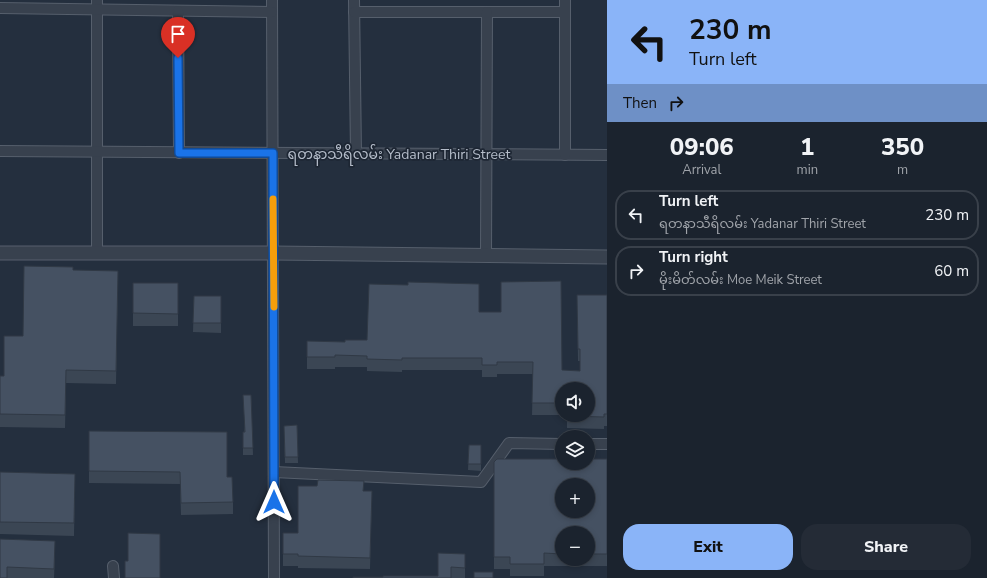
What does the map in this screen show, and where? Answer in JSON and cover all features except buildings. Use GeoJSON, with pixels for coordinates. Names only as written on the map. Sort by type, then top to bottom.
{"type":"FeatureCollection","features":[{"type":"Feature","properties":{"kind":"street"},"geometry":{"type":"LineString","coordinates":[[272,0],[274,578]]}},
{"type":"Feature","properties":{"kind":"street"},"geometry":{"type":"LineString","coordinates":[[354,0],[356,154]]}},
{"type":"Feature","properties":{"kind":"street"},"geometry":{"type":"LineString","coordinates":[[565,0],[565,155]]}},
{"type":"Feature","properties":{"kind":"street"},"geometry":{"type":"LineString","coordinates":[[0,8],[97,5],[178,10],[272,12]]}},
{"type":"Feature","properties":{"kind":"street"},"geometry":{"type":"LineString","coordinates":[[97,5],[97,253]]}},
{"type":"Feature","properties":{"kind":"street"},"geometry":{"type":"LineString","coordinates":[[178,10],[179,153]]}},
{"type":"Feature","properties":{"kind":"street"},"geometry":{"type":"LineString","coordinates":[[354,12],[565,12]]}},
{"type":"Feature","properties":{"kind":"street"},"geometry":{"type":"LineString","coordinates":[[486,12],[486,256]]}},
{"type":"Feature","properties":{"kind":"street","name":"ရတနာသီရိလမ်း Yadanar Thiri Street"},"geometry":{"type":"LineString","coordinates":[[0,152],[607,155]]}},
{"type":"Feature","properties":{"kind":"street"},"geometry":{"type":"LineString","coordinates":[[0,252],[607,257]]}},
{"type":"Feature","properties":{"kind":"street"},"geometry":{"type":"LineString","coordinates":[[274,472],[481,482],[509,443],[555,444]]}},
{"type":"Feature","properties":{"kind":"street"},"geometry":{"type":"LineString","coordinates":[[595,444],[607,444]]}},
{"type":"Feature","properties":{"kind":"street"},"geometry":{"type":"LineString","coordinates":[[114,566],[114,578]]}},
{"type":"Feature","properties":{"kind":"slow traffic"},"geometry":{"type":"LineString","coordinates":[[273,199],[274,307]]}},
{"type":"Feature","properties":{"kind":"route"},"geometry":{"type":"LineString","coordinates":[[178,58],[179,153],[273,153],[274,502]]}}]}
